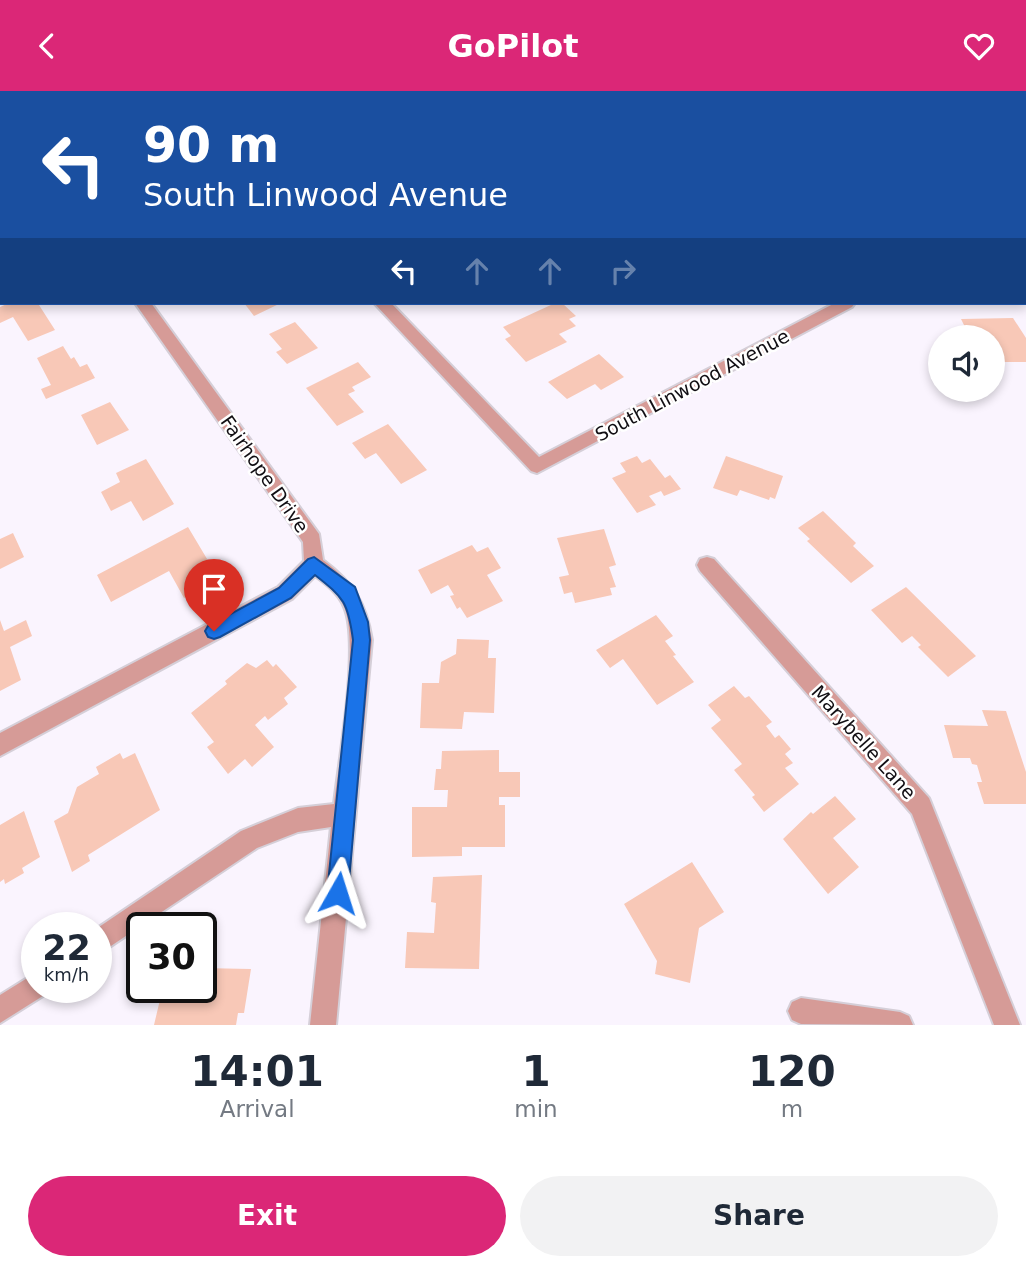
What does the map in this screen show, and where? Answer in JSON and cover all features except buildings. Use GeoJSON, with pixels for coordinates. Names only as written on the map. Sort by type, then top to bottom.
{"type":"FeatureCollection","features":[{"type":"Feature","properties":{"kind":"street","name":"Fairhope Drive"},"geometry":{"type":"LineString","coordinates":[[145,305],[312,540],[314,564]]}},
{"type":"Feature","properties":{"kind":"street","name":"South Linwood Avenue"},"geometry":{"type":"LineString","coordinates":[[384,305],[537,466],[843,305]]}},
{"type":"Feature","properties":{"kind":"street"},"geometry":{"type":"LineString","coordinates":[[0,745],[285,593],[306,575],[314,564],[349,592],[362,640],[323,1025]]}},
{"type":"Feature","properties":{"kind":"street","name":"Marybelle Lane"},"geometry":{"type":"LineString","coordinates":[[707,565],[921,806],[1007,1025]]}},
{"type":"Feature","properties":{"kind":"street"},"geometry":{"type":"LineString","coordinates":[[112,933],[249,839],[298,820],[346,814]]}},
{"type":"Feature","properties":{"kind":"street"},"geometry":{"type":"LineString","coordinates":[[0,1010],[21,996]]}},
{"type":"Feature","properties":{"kind":"street"},"geometry":{"type":"LineString","coordinates":[[801,1011],[900,1025]]}},
{"type":"Feature","properties":{"kind":"route"},"geometry":{"type":"LineString","coordinates":[[214,631],[285,593],[306,575],[314,564],[349,592],[355,606],[362,640],[338,893]]}}]}
